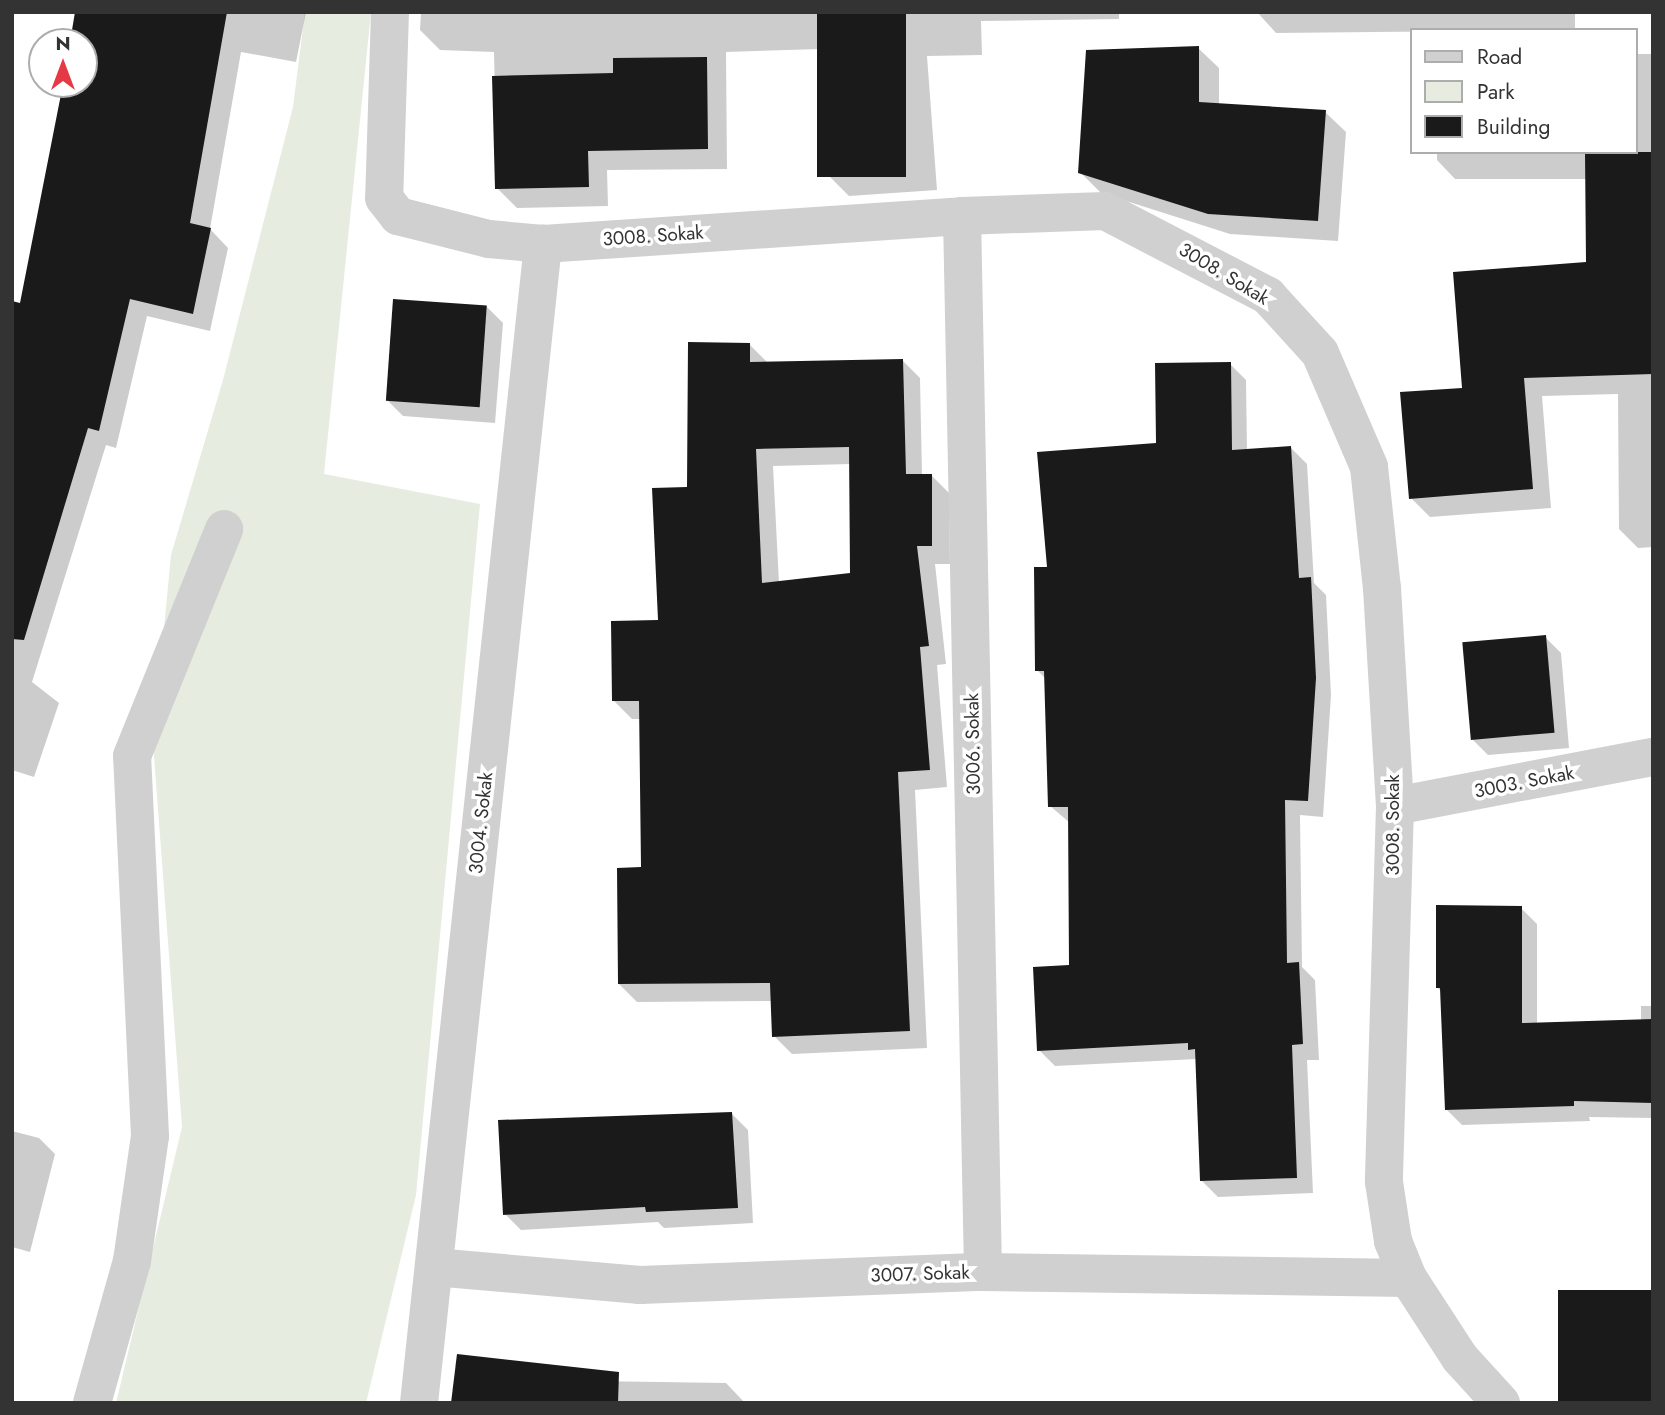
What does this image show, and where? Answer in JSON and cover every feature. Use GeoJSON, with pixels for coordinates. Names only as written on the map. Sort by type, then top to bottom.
{"type":"FeatureCollection","features":[{"type":"Feature","properties":{"kind":"street","name":"3008. Sokak"},"geometry":{"type":"LineString","coordinates":[[390,12],[384,198],[398,216],[434,228],[543,244],[962,216],[1105,211],[1268,296],[1320,353],[1369,467],[1395,806],[1384,1182],[1394,1241],[1408,1278],[1460,1358],[1501,1403]]}},
{"type":"Feature","properties":{"kind":"street","name":"3006. Sokak"},"geometry":{"type":"LineString","coordinates":[[962,216],[983,1272]]}},
{"type":"Feature","properties":{"kind":"street","name":"3004. Sokak"},"geometry":{"type":"LineString","coordinates":[[419,1403],[543,244]]}},
{"type":"Feature","properties":{"kind":"street"},"geometry":{"type":"LineString","coordinates":[[92,1403],[132,1261],[150,1136],[132,757],[224,529]]}},
{"type":"Feature","properties":{"kind":"street","name":"3003. Sokak"},"geometry":{"type":"LineString","coordinates":[[1395,806],[1653,757]]}},
{"type":"Feature","properties":{"kind":"street","name":"3007. Sokak"},"geometry":{"type":"LineString","coordinates":[[434,1267],[640,1285],[983,1272],[1408,1278]]}},
{"type":"Feature","properties":{"kind":"green space"},"geometry":{"type":"Polygon","coordinates":[[[305,12],[371,12],[324,474],[480,504],[416,1195],[366,1403],[116,1403],[182,1127],[153,743],[171,555],[223,380],[293,107],[305,12]]]}},
{"type":"Feature","properties":{"kind":"building"},"geometry":{"type":"Polygon","coordinates":[[[75,12],[227,12],[190,223],[211,228],[193,314],[130,299],[99,431],[88,428],[24,640],[12,639],[12,301],[20,303],[60,98],[98,98],[98,28],[72,28],[75,12]]]}},
{"type":"Feature","properties":{"kind":"building"},"geometry":{"type":"Polygon","coordinates":[[[817,12],[906,12],[906,177],[817,177],[817,12]]]}},
{"type":"Feature","properties":{"kind":"building"},"geometry":{"type":"Polygon","coordinates":[[[1199,46],[1199,102],[1326,110],[1318,221],[1208,214],[1078,173],[1086,50],[1199,46]]]}},
{"type":"Feature","properties":{"kind":"building"},"geometry":{"type":"Polygon","coordinates":[[[707,57],[708,149],[588,151],[589,187],[495,189],[492,76],[613,73],[613,58],[707,57]]]}},
{"type":"Feature","properties":{"kind":"building"},"geometry":{"type":"Polygon","coordinates":[[[1653,152],[1653,374],[1524,378],[1533,489],[1409,499],[1400,392],[1462,388],[1453,272],[1586,262],[1585,154],[1653,152]]]}},
{"type":"Feature","properties":{"kind":"building"},"geometry":{"type":"Polygon","coordinates":[[[393,299],[487,306],[480,407],[386,401],[393,299]]]}},
{"type":"Feature","properties":{"kind":"building"},"geometry":{"type":"Polygon","coordinates":[[[688,342],[750,343],[750,362],[903,359],[906,474],[932,474],[932,546],[917,546],[929,646],[920,647],[930,770],[898,772],[910,1031],[772,1037],[770,983],[618,984],[617,868],[641,867],[639,701],[612,701],[611,621],[658,620],[652,488],[687,487],[688,342]],[[849,447],[756,449],[762,583],[850,573],[849,447]]]}},
{"type":"Feature","properties":{"kind":"building"},"geometry":{"type":"Polygon","coordinates":[[[1231,362],[1232,450],[1291,446],[1299,578],[1311,577],[1316,678],[1308,801],[1285,800],[1287,963],[1299,962],[1303,1044],[1292,1045],[1297,1178],[1200,1181],[1195,1049],[1188,1050],[1188,1043],[1037,1051],[1033,967],[1069,965],[1068,807],[1048,807],[1044,671],[1035,671],[1034,567],[1047,567],[1037,452],[1156,443],[1155,363],[1231,362]]]}},
{"type":"Feature","properties":{"kind":"building"},"geometry":{"type":"Polygon","coordinates":[[[1546,635],[1555,733],[1471,740],[1462,642],[1546,635]]]}},
{"type":"Feature","properties":{"kind":"building"},"geometry":{"type":"Polygon","coordinates":[[[1436,905],[1522,906],[1522,1023],[1653,1019],[1653,1103],[1574,1101],[1574,1106],[1445,1110],[1440,988],[1436,988],[1436,905]]]}},
{"type":"Feature","properties":{"kind":"building"},"geometry":{"type":"Polygon","coordinates":[[[732,1112],[738,1208],[646,1212],[645,1207],[503,1215],[498,1120],[732,1112]]]}},
{"type":"Feature","properties":{"kind":"building"},"geometry":{"type":"Polygon","coordinates":[[[1558,1290],[1653,1290],[1653,1403],[1558,1403],[1558,1290]]]}},
{"type":"Feature","properties":{"kind":"building"},"geometry":{"type":"Polygon","coordinates":[[[457,1354],[619,1372],[618,1403],[451,1403],[457,1354]]]}}]}
